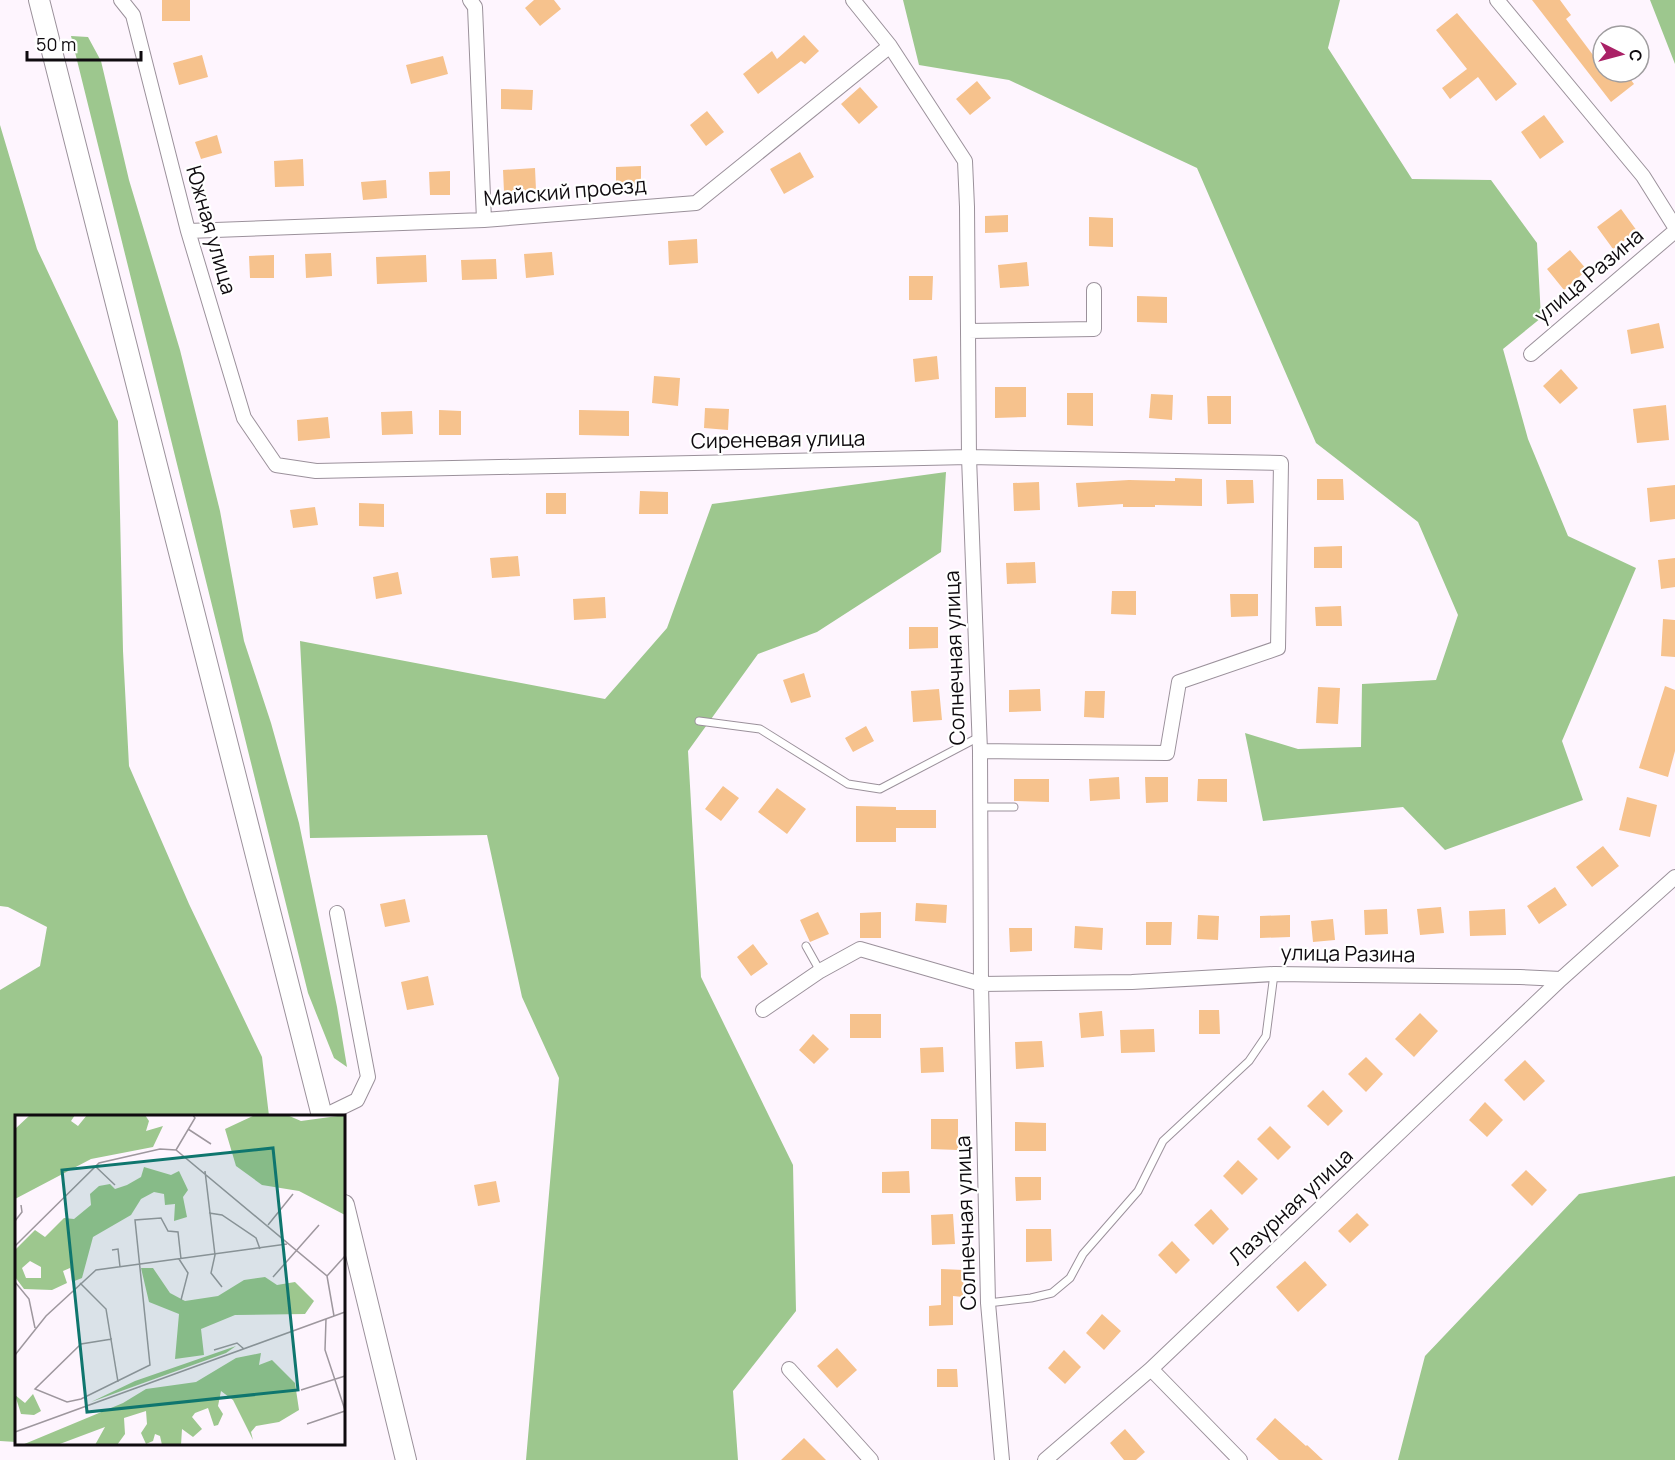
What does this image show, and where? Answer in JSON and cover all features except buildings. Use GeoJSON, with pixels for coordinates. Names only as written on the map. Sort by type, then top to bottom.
{"type":"FeatureCollection","features":[{"type":"Feature","properties":{"kind":"street"},"geometry":{"type":"LineString","coordinates":[[39,0],[323,1115]]}},
{"type":"Feature","properties":{"kind":"street","name":"Южная улица"},"geometry":{"type":"LineString","coordinates":[[121,0],[133,15],[188,231],[244,418],[276,465]]}},
{"type":"Feature","properties":{"kind":"street"},"geometry":{"type":"LineString","coordinates":[[470,0],[475,7],[484,220]]}},
{"type":"Feature","properties":{"kind":"street","name":"Солнечная улица"},"geometry":{"type":"LineString","coordinates":[[853,0],[890,46],[965,161],[969,457],[980,744],[981,984],[988,1303],[1002,1460]]}},
{"type":"Feature","properties":{"kind":"street","name":"улица Разина"},"geometry":{"type":"LineString","coordinates":[[1497,0],[1643,176],[1675,229],[1531,354]]}},
{"type":"Feature","properties":{"kind":"street","name":"Майский проезд"},"geometry":{"type":"LineString","coordinates":[[188,231],[484,220],[696,203],[890,46]]}},
{"type":"Feature","properties":{"kind":"street"},"geometry":{"type":"LineString","coordinates":[[968,331],[1094,330],[1094,290]]}},
{"type":"Feature","properties":{"kind":"street","name":"Сиреневая улица"},"geometry":{"type":"LineString","coordinates":[[276,465],[316,471],[969,457],[1281,463],[1278,648],[1179,682],[1167,753],[980,744]]}},
{"type":"Feature","properties":{"kind":"street"},"geometry":{"type":"LineString","coordinates":[[1562,979],[1675,877]]}},
{"type":"Feature","properties":{"kind":"street"},"geometry":{"type":"LineString","coordinates":[[325,1115],[357,1100],[368,1077],[337,913]]}},
{"type":"Feature","properties":{"kind":"street"},"geometry":{"type":"LineString","coordinates":[[763,1010],[820,971],[860,949],[981,984]]}},
{"type":"Feature","properties":{"kind":"street","name":"улица Разина"},"geometry":{"type":"LineString","coordinates":[[981,984],[1132,982],[1274,974],[1562,979]]}},
{"type":"Feature","properties":{"kind":"street","name":"Лазурная улица"},"geometry":{"type":"LineString","coordinates":[[1045,1460],[1151,1369],[1562,979]]}},
{"type":"Feature","properties":{"kind":"street"},"geometry":{"type":"LineString","coordinates":[[345,1209],[406,1460]]}},
{"type":"Feature","properties":{"kind":"street"},"geometry":{"type":"LineString","coordinates":[[789,1369],[871,1460]]}},
{"type":"Feature","properties":{"kind":"street"},"geometry":{"type":"LineString","coordinates":[[1151,1369],[1240,1460]]}},
{"type":"Feature","properties":{"kind":"lane"},"geometry":{"type":"LineString","coordinates":[[699,721],[760,729],[848,784],[880,789],[980,744]]}},
{"type":"Feature","properties":{"kind":"lane"},"geometry":{"type":"LineString","coordinates":[[980,807],[1014,807]]}},
{"type":"Feature","properties":{"kind":"lane"},"geometry":{"type":"LineString","coordinates":[[806,946],[820,971]]}},
{"type":"Feature","properties":{"kind":"lane"},"geometry":{"type":"LineString","coordinates":[[988,1303],[1052,1293],[1070,1278],[1083,1254],[1137,1191],[1163,1141],[1249,1061],[1266,1036],[1274,974]]}},
{"type":"Feature","properties":{"kind":"green space"},"geometry":{"type":"Polygon","coordinates":[[[903,0],[1340,0],[1328,48],[1412,179],[1491,180],[1537,243],[1541,318],[1503,349],[1528,439],[1568,536],[1636,568],[1562,741],[1583,800],[1445,850],[1403,807],[1263,821],[1245,733],[1298,749],[1361,747],[1362,684],[1436,680],[1458,615],[1418,522],[1316,443],[1197,168],[1009,80],[919,65],[903,0]]]}},
{"type":"Feature","properties":{"kind":"green space"},"geometry":{"type":"Polygon","coordinates":[[[1650,0],[1675,0],[1675,64],[1650,0]]]}},
{"type":"Feature","properties":{"kind":"green space"},"geometry":{"type":"Polygon","coordinates":[[[71,36],[88,37],[101,61],[129,180],[180,350],[220,511],[244,641],[271,723],[299,823],[347,1067],[334,1058],[308,993],[71,36]]]}},
{"type":"Feature","properties":{"kind":"green space"},"geometry":{"type":"Polygon","coordinates":[[[0,125],[37,249],[118,421],[123,651],[129,766],[189,904],[262,1057],[269,1115],[15,1115],[15,1442],[0,1441],[0,990],[40,966],[47,927],[8,907],[0,906],[0,125]]]}},
{"type":"Feature","properties":{"kind":"green space"},"geometry":{"type":"Polygon","coordinates":[[[946,472],[941,552],[817,632],[758,654],[688,751],[701,977],[793,1165],[796,1311],[733,1391],[738,1460],[526,1460],[559,1078],[522,997],[487,835],[310,838],[300,641],[605,699],[667,628],[712,504],[946,472]]]}},
{"type":"Feature","properties":{"kind":"green space"},"geometry":{"type":"Polygon","coordinates":[[[1675,1176],[1675,1460],[1398,1460],[1425,1356],[1579,1194],[1675,1176]]]}}]}
